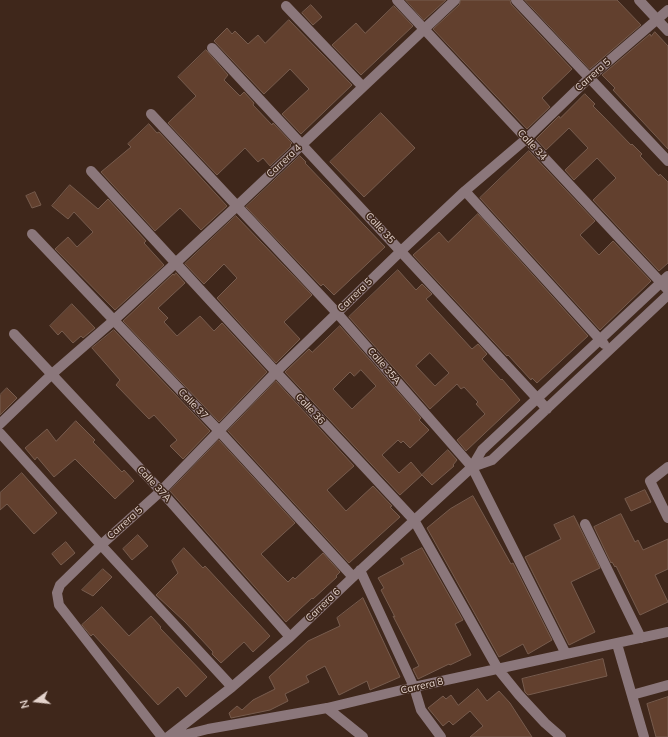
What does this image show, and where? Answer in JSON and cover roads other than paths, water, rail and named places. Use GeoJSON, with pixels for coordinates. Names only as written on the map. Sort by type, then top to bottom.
{"type":"FeatureCollection","features":[{"type":"Feature","properties":{"kind":"street","name":"Calle 34"},"geometry":{"type":"LineString","coordinates":[[397,0],[526,138],[664,279],[668,290]]}},
{"type":"Feature","properties":{"kind":"street","name":"Carrera 4"},"geometry":{"type":"LineString","coordinates":[[0,424],[52,374],[176,263],[455,0]]}},
{"type":"Feature","properties":{"kind":"street"},"geometry":{"type":"LineString","coordinates":[[516,0],[668,161]]}},
{"type":"Feature","properties":{"kind":"street"},"geometry":{"type":"LineString","coordinates":[[639,0],[668,31]]}},
{"type":"Feature","properties":{"kind":"street"},"geometry":{"type":"LineString","coordinates":[[286,6],[363,87]]}},
{"type":"Feature","properties":{"kind":"street","name":"Carrera 5"},"geometry":{"type":"LineString","coordinates":[[162,737],[59,606],[57,593],[60,585],[101,545],[161,491],[220,432],[276,372],[401,251],[465,191],[526,138],[589,78],[668,10]]}},
{"type":"Feature","properties":{"kind":"street","name":"Calle 35"},"geometry":{"type":"LineString","coordinates":[[212,48],[547,409]]}},
{"type":"Feature","properties":{"kind":"street","name":"Calle 35A"},"geometry":{"type":"LineString","coordinates":[[151,114],[337,313],[472,467],[566,654]]}},
{"type":"Feature","properties":{"kind":"street","name":"Calle 36"},"geometry":{"type":"LineString","coordinates":[[91,171],[414,520],[498,669],[519,695],[560,737]]}},
{"type":"Feature","properties":{"kind":"street"},"geometry":{"type":"LineString","coordinates":[[465,191],[610,350]]}},
{"type":"Feature","properties":{"kind":"street","name":"Calle 37"},"geometry":{"type":"LineString","coordinates":[[32,234],[113,321],[356,574],[414,687],[421,710],[441,737]]}},
{"type":"Feature","properties":{"kind":"street","name":"Carrera 6"},"geometry":{"type":"LineString","coordinates":[[168,737],[232,687],[290,637],[472,467],[482,450],[664,279]]}},
{"type":"Feature","properties":{"kind":"street","name":"Carrera 6"},"geometry":{"type":"LineString","coordinates":[[472,467],[492,460],[668,295]]}},
{"type":"Feature","properties":{"kind":"street","name":"Calle 37A"},"geometry":{"type":"LineString","coordinates":[[14,334],[161,491],[290,637]]}},
{"type":"Feature","properties":{"kind":"street"},"geometry":{"type":"LineString","coordinates":[[0,433],[232,687]]}},
{"type":"Feature","properties":{"kind":"street"},"geometry":{"type":"LineString","coordinates":[[668,467],[650,481],[668,518]]}},
{"type":"Feature","properties":{"kind":"street"},"geometry":{"type":"LineString","coordinates":[[586,524],[641,638]]}},
{"type":"Feature","properties":{"kind":"street","name":"Carrera 8"},"geometry":{"type":"LineString","coordinates":[[176,737],[208,729],[327,708],[414,687],[668,632]]}},
{"type":"Feature","properties":{"kind":"street"},"geometry":{"type":"LineString","coordinates":[[617,644],[644,737]]}},
{"type":"Feature","properties":{"kind":"street"},"geometry":{"type":"LineString","coordinates":[[632,695],[668,685]]}},
{"type":"Feature","properties":{"kind":"street"},"geometry":{"type":"LineString","coordinates":[[327,708],[363,737]]}},
{"type":"Feature","properties":{"kind":"street"},"geometry":{"type":"LineString","coordinates":[[208,729],[218,737]]}}]}
